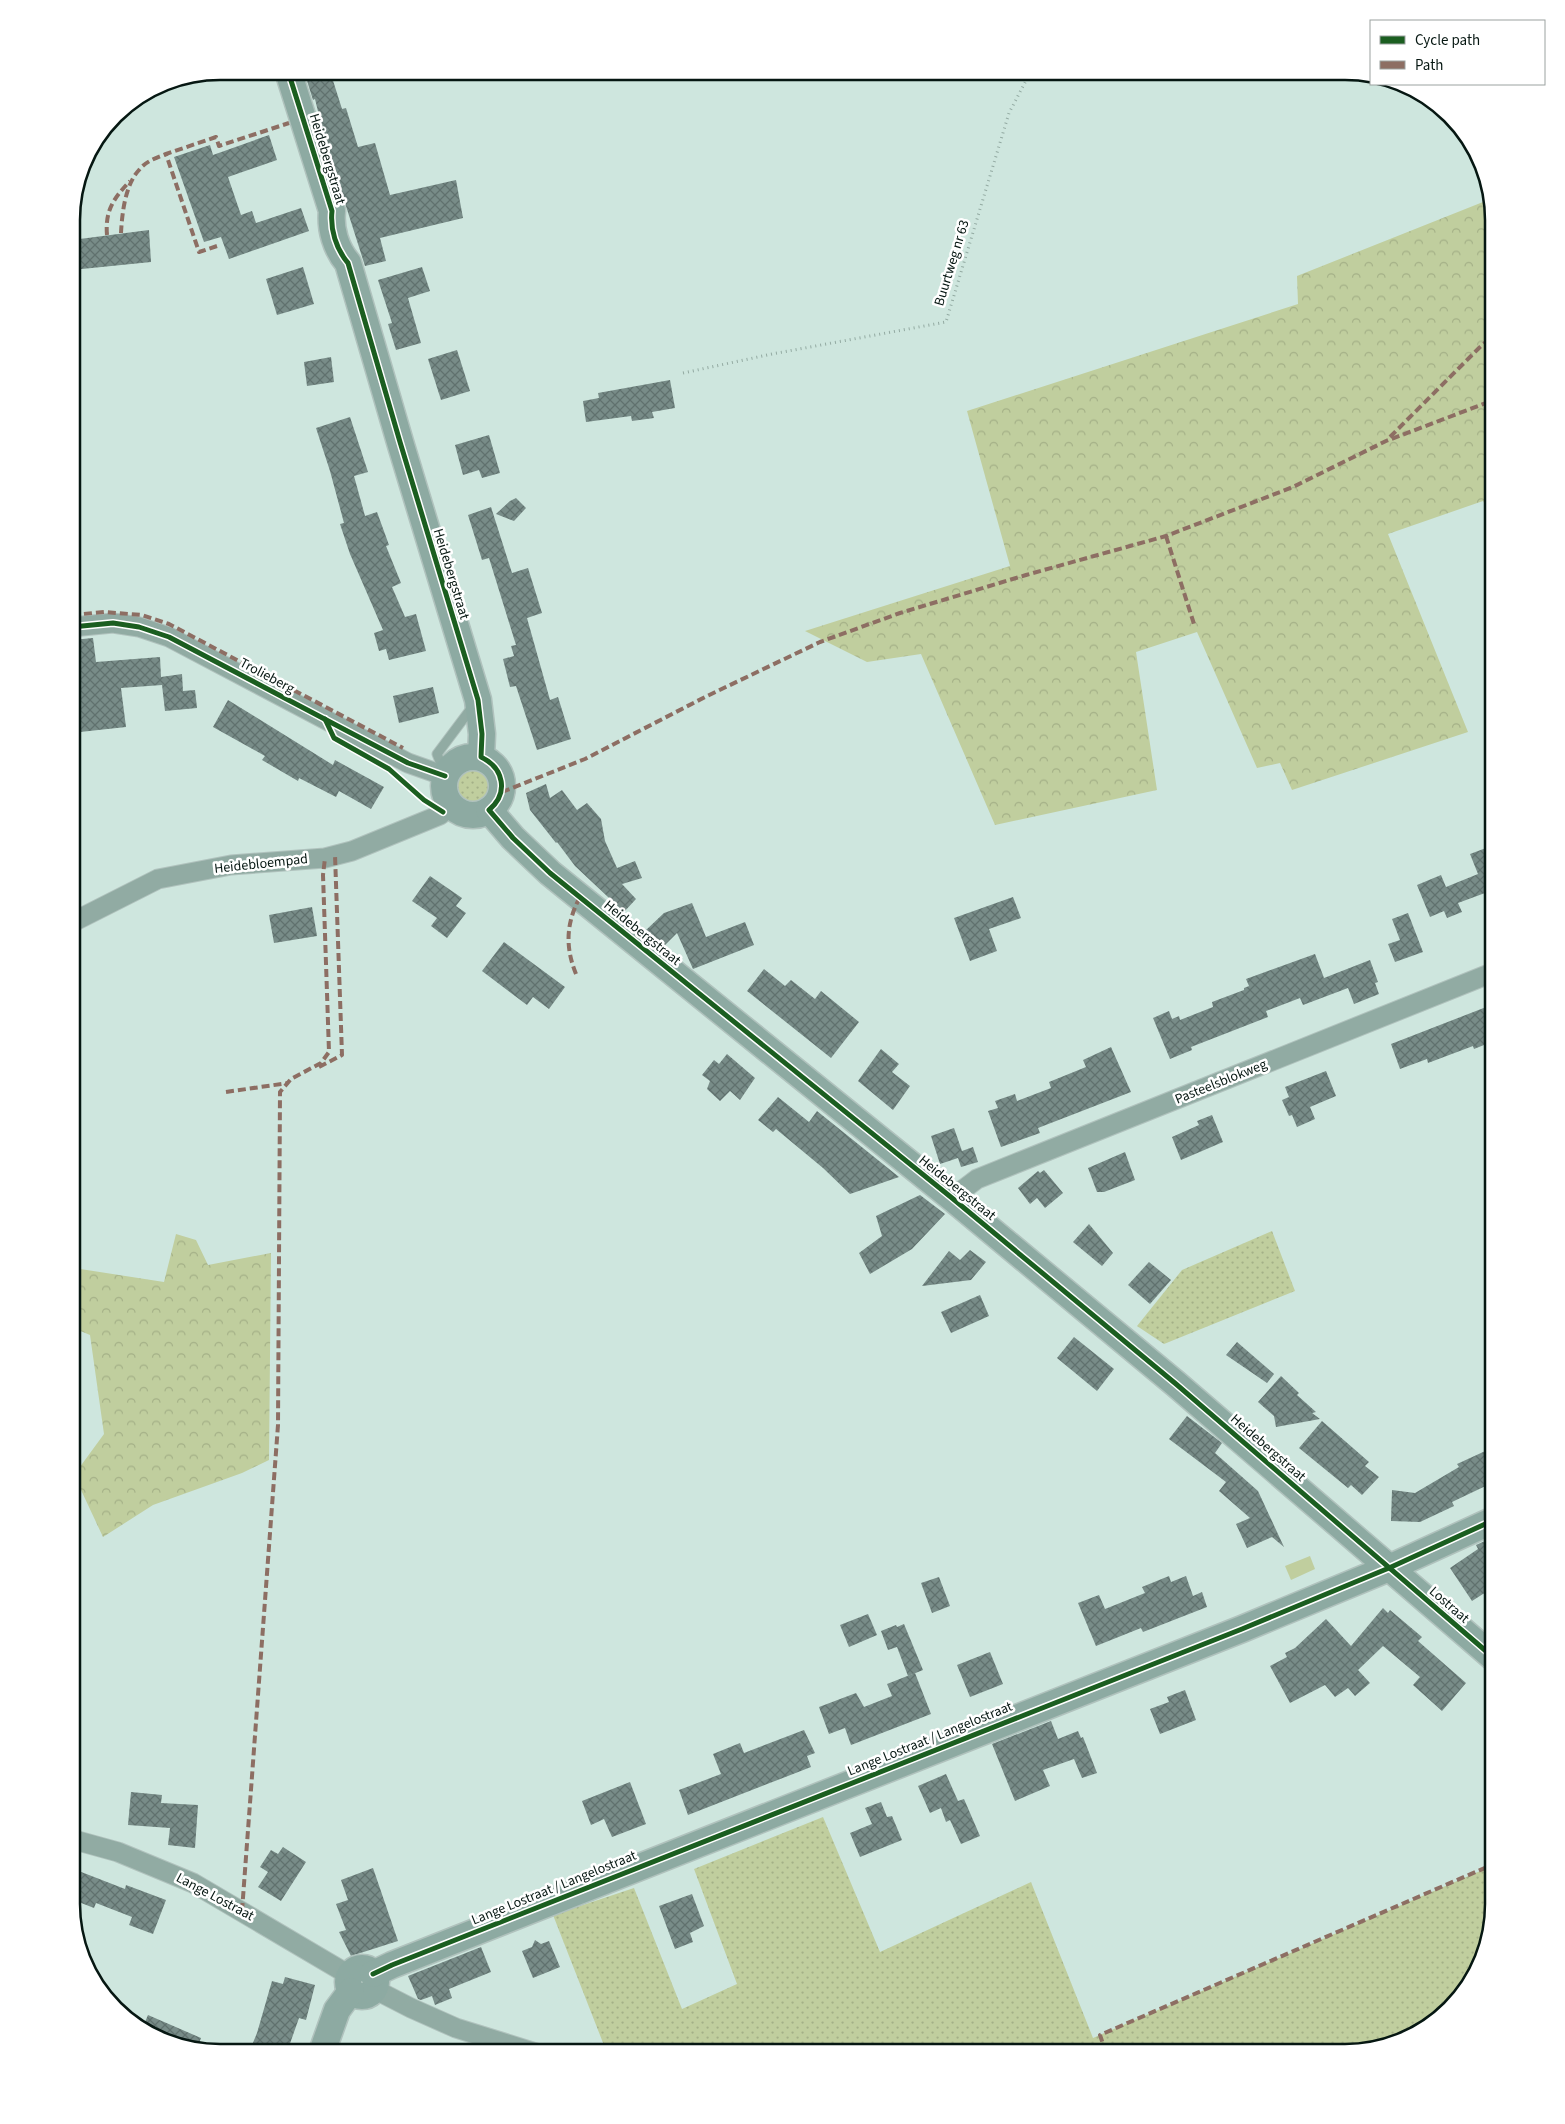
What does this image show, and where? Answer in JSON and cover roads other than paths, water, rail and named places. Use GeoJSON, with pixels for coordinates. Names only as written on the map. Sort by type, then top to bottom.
{"type":"FeatureCollection","features":[{"type":"Feature","properties":{"kind":"street","name":"Heidebergstraat"},"geometry":{"type":"LineString","coordinates":[[291,80],[332,211],[331,224],[341,255],[348,263],[478,700],[482,729],[481,757]]}},
{"type":"Feature","properties":{"kind":"street","name":"Trolieberg"},"geometry":{"type":"LineString","coordinates":[[80,626],[113,623],[138,627],[169,637],[408,763],[446,776]]}},
{"type":"Feature","properties":{"kind":"street"},"geometry":{"type":"LineString","coordinates":[[468,757],[481,757],[494,766],[502,782],[499,799],[489,810],[479,814],[469,815],[459,812],[451,805],[444,791],[446,776],[458,760],[468,757]]}},
{"type":"Feature","properties":{"kind":"street","name":"Heidebloempad"},"geometry":{"type":"LineString","coordinates":[[80,919],[158,880],[230,865],[325,858],[352,851],[440,815],[451,805]]}},
{"type":"Feature","properties":{"kind":"street","name":"Heidebergstraat"},"geometry":{"type":"LineString","coordinates":[[489,810],[513,838],[550,873],[952,1198],[1176,1384],[1389,1568]]}},
{"type":"Feature","properties":{"kind":"street","name":"Pasteelsblokweg"},"geometry":{"type":"LineString","coordinates":[[952,1198],[977,1179],[1485,976]]}},
{"type":"Feature","properties":{"kind":"street","name":"Lange Lostraat / Langelostraat"},"geometry":{"type":"LineString","coordinates":[[362,1982],[401,1961],[1242,1629],[1389,1568],[1485,1524]]}},
{"type":"Feature","properties":{"kind":"street","name":"Lostraat"},"geometry":{"type":"LineString","coordinates":[[1389,1568],[1485,1650]]}},
{"type":"Feature","properties":{"kind":"street","name":"Lange Lostraat"},"geometry":{"type":"LineString","coordinates":[[80,1841],[118,1852],[193,1883],[362,1982],[411,2008],[456,2028],[509,2044]]}},
{"type":"Feature","properties":{"kind":"street"},"geometry":{"type":"LineString","coordinates":[[325,2044],[337,2010],[362,1982]]}},
{"type":"Feature","properties":{"kind":"lane"},"geometry":{"type":"LineString","coordinates":[[446,776],[437,754],[478,700]]}}]}
